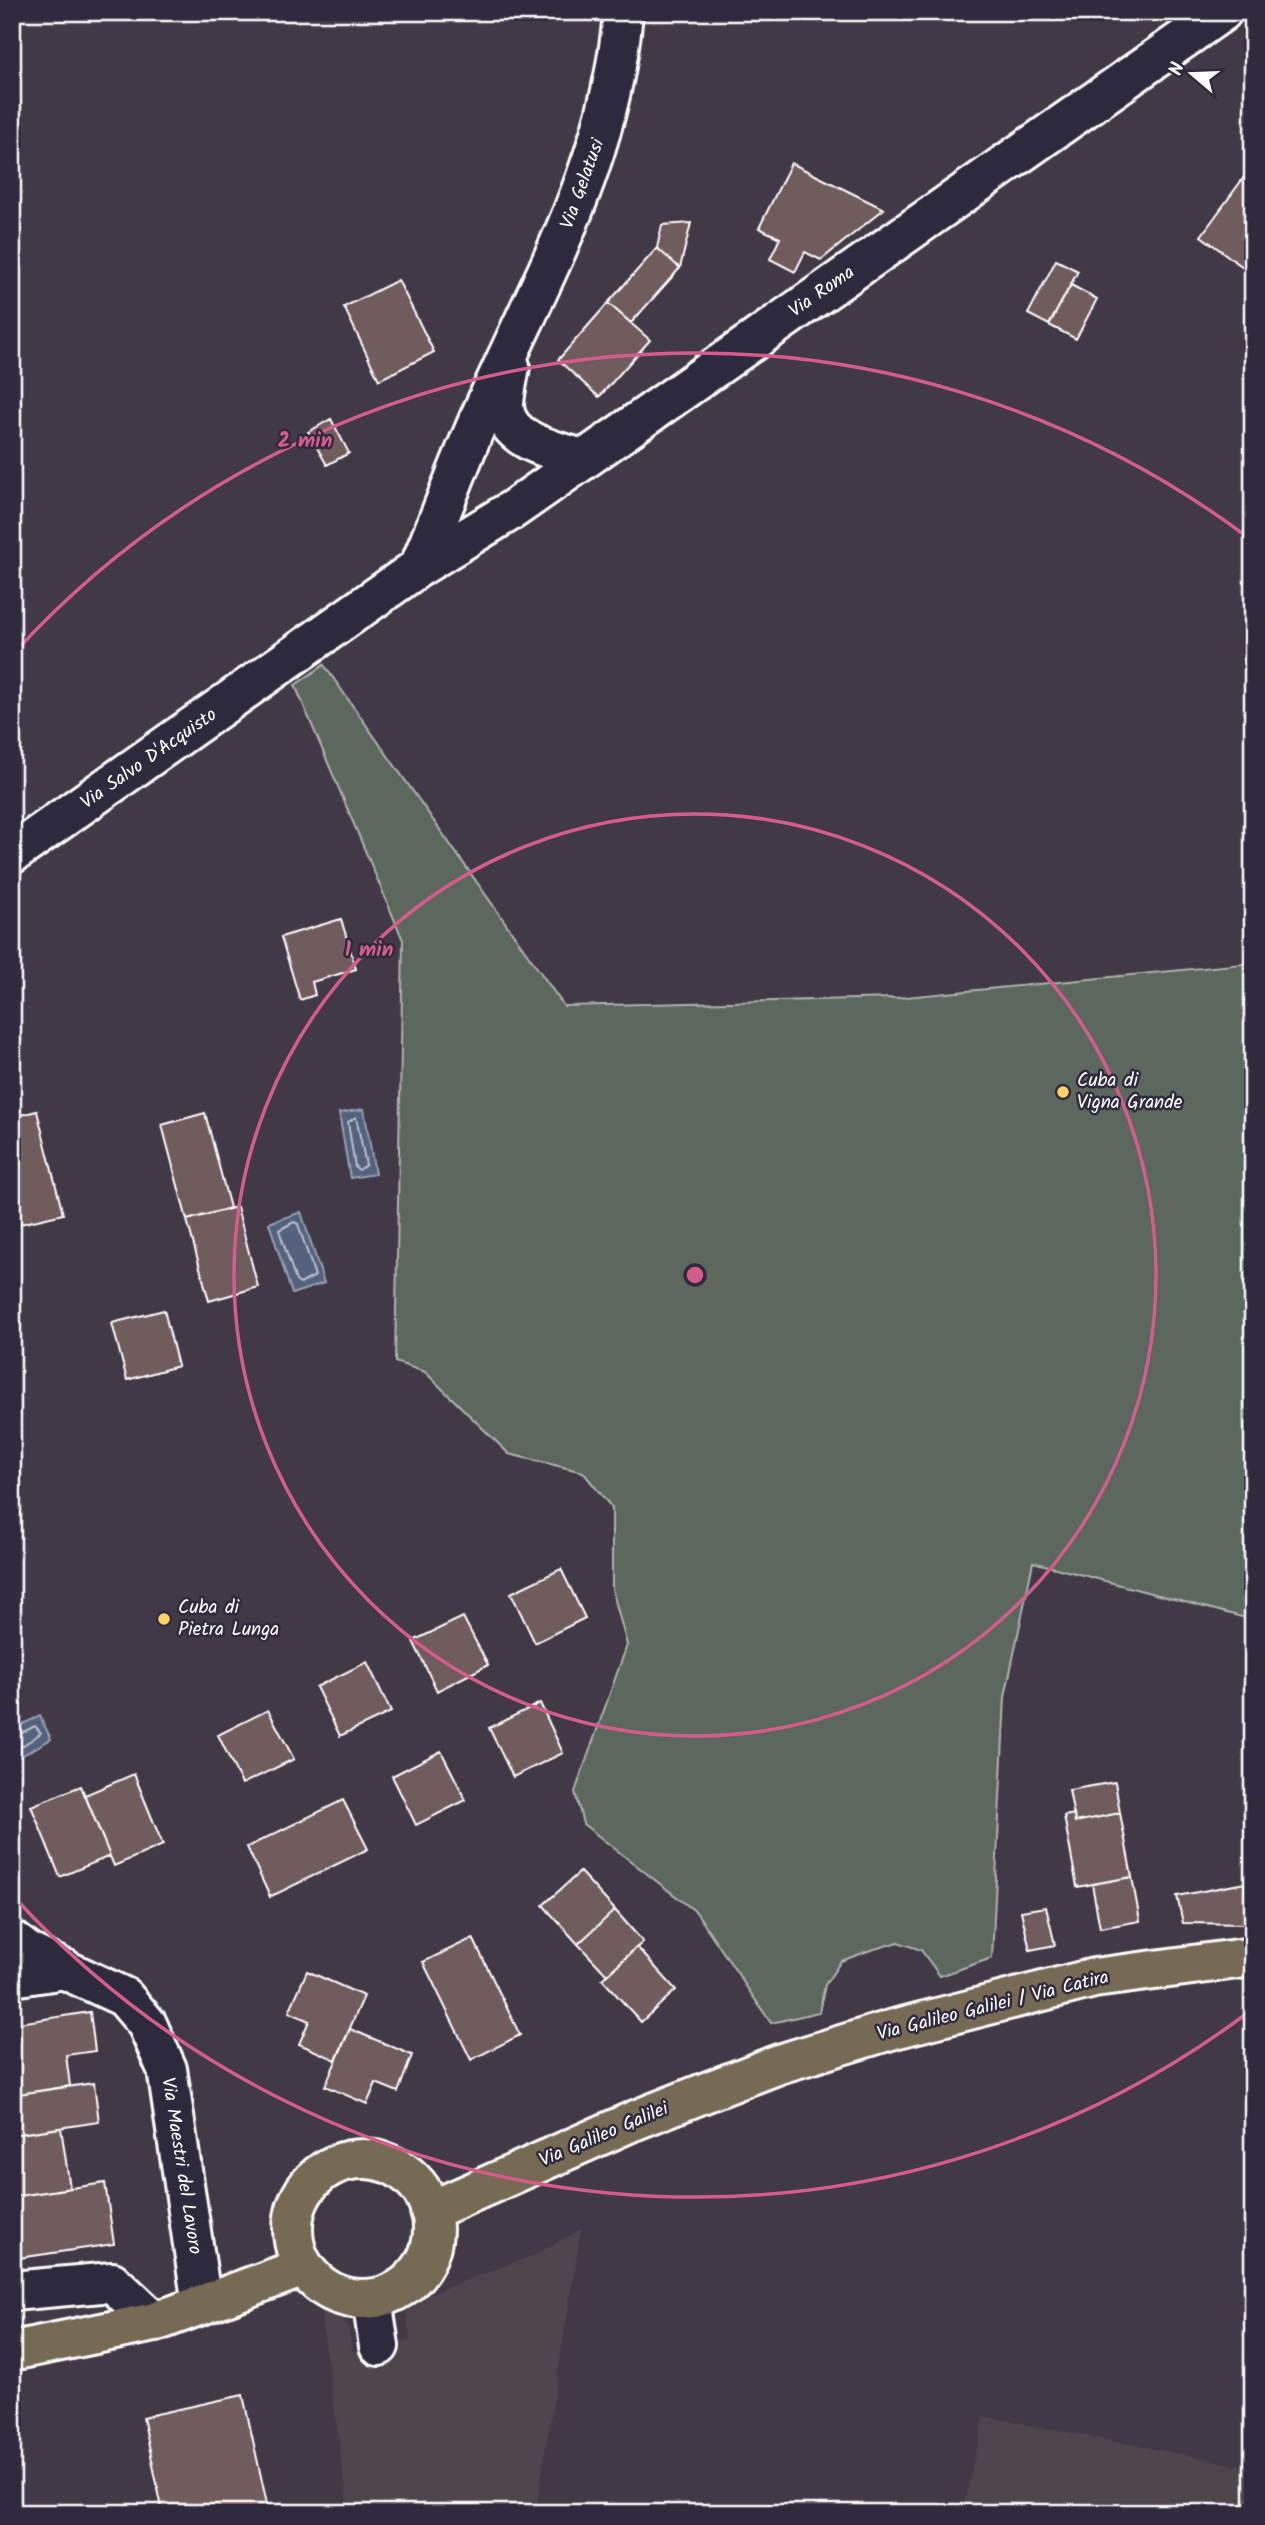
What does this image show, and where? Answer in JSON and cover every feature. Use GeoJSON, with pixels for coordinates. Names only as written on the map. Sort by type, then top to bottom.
{"type":"FeatureCollection","features":[{"type":"Feature","properties":{"kind":"main road","name":"Via Galileo Galilei / Via Catira"},"geometry":{"type":"LineString","coordinates":[[779,2064],[894,2029],[1094,1978],[1253,1958]]}},
{"type":"Feature","properties":{"kind":"main road","name":"Via Galileo Galilei"},"geometry":{"type":"LineString","coordinates":[[430,2211],[633,2121],[779,2064]]}},
{"type":"Feature","properties":{"kind":"main road"},"geometry":{"type":"LineString","coordinates":[[358,2159],[382,2161],[404,2172],[420,2189],[430,2211],[433,2231],[430,2250],[421,2268],[399,2288],[372,2299],[352,2299],[333,2293],[317,2282],[304,2267],[294,2245],[293,2220],[300,2197],[315,2178],[335,2165],[358,2159]]}},
{"type":"Feature","properties":{"kind":"main road"},"geometry":{"type":"LineString","coordinates":[[12,2351],[155,2322],[304,2267]]}},
{"type":"Feature","properties":{"kind":"street","name":"Via Gelatusi"},"geometry":{"type":"LineString","coordinates":[[514,347],[576,210],[607,117],[621,48],[623,12]]}},
{"type":"Feature","properties":{"kind":"street","name":"Via Roma"},"geometry":{"type":"LineString","coordinates":[[419,567],[512,510],[1222,12]]}},
{"type":"Feature","properties":{"kind":"street"},"geometry":{"type":"LineString","coordinates":[[514,347],[504,407],[513,428],[527,440],[583,459]]}},
{"type":"Feature","properties":{"kind":"street"},"geometry":{"type":"LineString","coordinates":[[419,567],[483,409],[514,347]]}},
{"type":"Feature","properties":{"kind":"street","name":"Via Salvo D'Acquisto"},"geometry":{"type":"LineString","coordinates":[[12,854],[286,664],[419,567]]}},
{"type":"Feature","properties":{"kind":"street","name":"Via Maestri del Lavoro"},"geometry":{"type":"LineString","coordinates":[[12,1940],[29,1953],[124,1997],[147,2024],[167,2070],[202,2305]]}},
{"type":"Feature","properties":{"kind":"street"},"geometry":{"type":"LineString","coordinates":[[12,1977],[65,1969]]}},
{"type":"Feature","properties":{"kind":"street"},"geometry":{"type":"LineString","coordinates":[[12,2291],[112,2282],[155,2322]]}},
{"type":"Feature","properties":{"kind":"street"},"geometry":{"type":"LineString","coordinates":[[372,2299],[379,2346]]}},
{"type":"Feature","properties":{"kind":"shaded area"},"geometry":{"type":"Polygon","coordinates":[[[581,2229],[536,2510],[548,2513],[349,2513],[320,2308],[339,2314],[349,2328],[352,2351],[410,2339],[406,2312],[418,2298],[534,2255],[581,2229]]]}},
{"type":"Feature","properties":{"kind":"shaded area"},"geometry":{"type":"Polygon","coordinates":[[[984,2416],[1253,2468],[1253,2513],[962,2513],[984,2416]]]}},
{"type":"Feature","properties":{"kind":"green space"},"geometry":{"type":"Polygon","coordinates":[[[324,665],[564,1006],[896,998],[1253,963],[1253,1620],[1033,1562],[1005,1697],[992,1958],[940,1976],[921,1950],[898,1942],[841,1961],[825,1985],[819,2012],[771,2023],[696,1912],[583,1824],[575,1792],[627,1645],[612,1589],[612,1508],[583,1472],[509,1454],[425,1372],[395,1362],[403,940],[295,685],[324,665]]]}},
{"type":"Feature","properties":{"kind":"water"},"geometry":{"type":"Polygon","coordinates":[[[364,1109],[375,1174],[350,1178],[339,1113],[364,1109]]]}},
{"type":"Feature","properties":{"kind":"water"},"geometry":{"type":"Polygon","coordinates":[[[301,1212],[324,1283],[292,1294],[269,1223],[301,1212]]]}},
{"type":"Feature","properties":{"kind":"water"},"geometry":{"type":"Polygon","coordinates":[[[40,1716],[51,1739],[12,1761],[12,1733],[19,1730],[18,1726],[40,1716]]]}},
{"type":"Feature","properties":{"kind":"building"},"geometry":{"type":"Polygon","coordinates":[[[791,163],[884,209],[821,260],[805,252],[795,272],[770,259],[780,238],[759,228],[791,163]]]}},
{"type":"Feature","properties":{"kind":"building"},"geometry":{"type":"Polygon","coordinates":[[[1247,173],[1253,177],[1251,273],[1201,236],[1247,173]]]}},
{"type":"Feature","properties":{"kind":"building"},"geometry":{"type":"Polygon","coordinates":[[[691,223],[680,268],[657,248],[662,225],[691,223]]]}},
{"type":"Feature","properties":{"kind":"building"},"geometry":{"type":"Polygon","coordinates":[[[657,248],[680,268],[631,323],[608,303],[657,248]]]}},
{"type":"Feature","properties":{"kind":"building"},"geometry":{"type":"Polygon","coordinates":[[[1056,260],[1078,271],[1049,325],[1028,314],[1056,260]]]}},
{"type":"Feature","properties":{"kind":"building"},"geometry":{"type":"Polygon","coordinates":[[[398,280],[434,352],[379,380],[344,307],[398,280]]]}},
{"type":"Feature","properties":{"kind":"building"},"geometry":{"type":"Polygon","coordinates":[[[1071,285],[1097,299],[1076,339],[1049,325],[1071,285]]]}},
{"type":"Feature","properties":{"kind":"building"},"geometry":{"type":"Polygon","coordinates":[[[608,303],[650,340],[599,397],[558,360],[608,303]]]}},
{"type":"Feature","properties":{"kind":"building"},"geometry":{"type":"Polygon","coordinates":[[[331,419],[349,453],[327,465],[308,432],[331,419]]]}},
{"type":"Feature","properties":{"kind":"building"},"geometry":{"type":"Polygon","coordinates":[[[341,919],[356,969],[312,982],[315,995],[300,1000],[281,937],[341,919]]]}},
{"type":"Feature","properties":{"kind":"building"},"geometry":{"type":"Polygon","coordinates":[[[37,1111],[63,1214],[12,1226],[12,1117],[37,1111]]]}},
{"type":"Feature","properties":{"kind":"building"},"geometry":{"type":"Polygon","coordinates":[[[205,1113],[230,1208],[187,1220],[162,1125],[205,1113]]]}},
{"type":"Feature","properties":{"kind":"building"},"geometry":{"type":"Polygon","coordinates":[[[237,1207],[258,1287],[209,1301],[187,1220],[237,1207]]]}},
{"type":"Feature","properties":{"kind":"building"},"geometry":{"type":"Polygon","coordinates":[[[164,1310],[178,1366],[127,1380],[112,1323],[164,1310]]]}},
{"type":"Feature","properties":{"kind":"building"},"geometry":{"type":"Polygon","coordinates":[[[561,1569],[585,1618],[535,1643],[511,1593],[561,1569]]]}},
{"type":"Feature","properties":{"kind":"building"},"geometry":{"type":"Polygon","coordinates":[[[463,1617],[488,1665],[437,1691],[413,1641],[463,1617]]]}},
{"type":"Feature","properties":{"kind":"building"},"geometry":{"type":"Polygon","coordinates":[[[367,1662],[391,1712],[340,1736],[316,1687],[367,1662]]]}},
{"type":"Feature","properties":{"kind":"building"},"geometry":{"type":"Polygon","coordinates":[[[540,1703],[563,1753],[513,1777],[489,1728],[540,1703]]]}},
{"type":"Feature","properties":{"kind":"building"},"geometry":{"type":"Polygon","coordinates":[[[268,1710],[294,1759],[242,1784],[218,1735],[268,1710]]]}},
{"type":"Feature","properties":{"kind":"building"},"geometry":{"type":"Polygon","coordinates":[[[441,1751],[466,1800],[416,1825],[392,1776],[441,1751]]]}},
{"type":"Feature","properties":{"kind":"building"},"geometry":{"type":"Polygon","coordinates":[[[134,1774],[163,1845],[114,1866],[85,1795],[134,1774]]]}},
{"type":"Feature","properties":{"kind":"building"},"geometry":{"type":"Polygon","coordinates":[[[1115,1782],[1120,1813],[1075,1822],[1069,1790],[1115,1782]]]}},
{"type":"Feature","properties":{"kind":"building"},"geometry":{"type":"Polygon","coordinates":[[[81,1786],[110,1856],[60,1877],[31,1806],[81,1786]]]}},
{"type":"Feature","properties":{"kind":"building"},"geometry":{"type":"Polygon","coordinates":[[[343,1800],[368,1849],[270,1897],[247,1847],[343,1800]]]}},
{"type":"Feature","properties":{"kind":"building"},"geometry":{"type":"Polygon","coordinates":[[[1120,1813],[1132,1877],[1077,1887],[1064,1816],[1074,1814],[1075,1822],[1120,1813]]]}},
{"type":"Feature","properties":{"kind":"building"},"geometry":{"type":"Polygon","coordinates":[[[580,1872],[615,1910],[578,1944],[543,1905],[580,1872]]]}},
{"type":"Feature","properties":{"kind":"building"},"geometry":{"type":"Polygon","coordinates":[[[1132,1877],[1140,1921],[1100,1928],[1092,1884],[1132,1877]]]}},
{"type":"Feature","properties":{"kind":"building"},"geometry":{"type":"Polygon","coordinates":[[[1253,1882],[1253,1924],[1249,1924],[1245,1883],[1253,1882]]]}},
{"type":"Feature","properties":{"kind":"building"},"geometry":{"type":"Polygon","coordinates":[[[1245,1883],[1249,1924],[1183,1923],[1177,1896],[1245,1883]]]}},
{"type":"Feature","properties":{"kind":"building"},"geometry":{"type":"Polygon","coordinates":[[[1046,1907],[1055,1945],[1030,1950],[1021,1911],[1046,1907]]]}},
{"type":"Feature","properties":{"kind":"building"},"geometry":{"type":"Polygon","coordinates":[[[615,1910],[643,1942],[607,1975],[578,1944],[615,1910]]]}},
{"type":"Feature","properties":{"kind":"building"},"geometry":{"type":"Polygon","coordinates":[[[473,1938],[520,2035],[471,2060],[423,1962],[473,1938]]]}},
{"type":"Feature","properties":{"kind":"building"},"geometry":{"type":"Polygon","coordinates":[[[637,1947],[676,1990],[641,2022],[602,1979],[637,1947]]]}},
{"type":"Feature","properties":{"kind":"building"},"geometry":{"type":"Polygon","coordinates":[[[307,1971],[364,1996],[336,2060],[299,2044],[309,2021],[289,2012],[307,1971]]]}},
{"type":"Feature","properties":{"kind":"building"},"geometry":{"type":"Polygon","coordinates":[[[90,2012],[95,2051],[66,2055],[70,2086],[12,2095],[12,2024],[90,2012]]]}},
{"type":"Feature","properties":{"kind":"building"},"geometry":{"type":"Polygon","coordinates":[[[350,2029],[412,2055],[398,2092],[376,2083],[367,2104],[325,2086],[350,2029]]]}},
{"type":"Feature","properties":{"kind":"building"},"geometry":{"type":"Polygon","coordinates":[[[94,2083],[99,2122],[12,2135],[12,2095],[94,2083]]]}},
{"type":"Feature","properties":{"kind":"building"},"geometry":{"type":"Polygon","coordinates":[[[61,2128],[70,2188],[12,2197],[12,2135],[61,2128]]]}},
{"type":"Feature","properties":{"kind":"building"},"geometry":{"type":"Polygon","coordinates":[[[105,2183],[114,2244],[12,2259],[12,2197],[105,2183]]]}},
{"type":"Feature","properties":{"kind":"building"},"geometry":{"type":"Polygon","coordinates":[[[243,2395],[269,2513],[163,2513],[143,2417],[243,2395]]]}},
{"type":"Feature","properties":{"kind":"building"},"geometry":{"type":"Polygon","coordinates":[[[66,2508],[66,2513],[35,2513],[34,2510],[66,2508]]]}},
{"type":"Feature","properties":{"kind":"place","name":"Cuba di Vigna Grande"},"geometry":{"type":"Point","coordinates":[1063,1092]}},
{"type":"Feature","properties":{"kind":"place","name":"Cuba di Pietra Lunga"},"geometry":{"type":"Point","coordinates":[164,1619]}}]}
